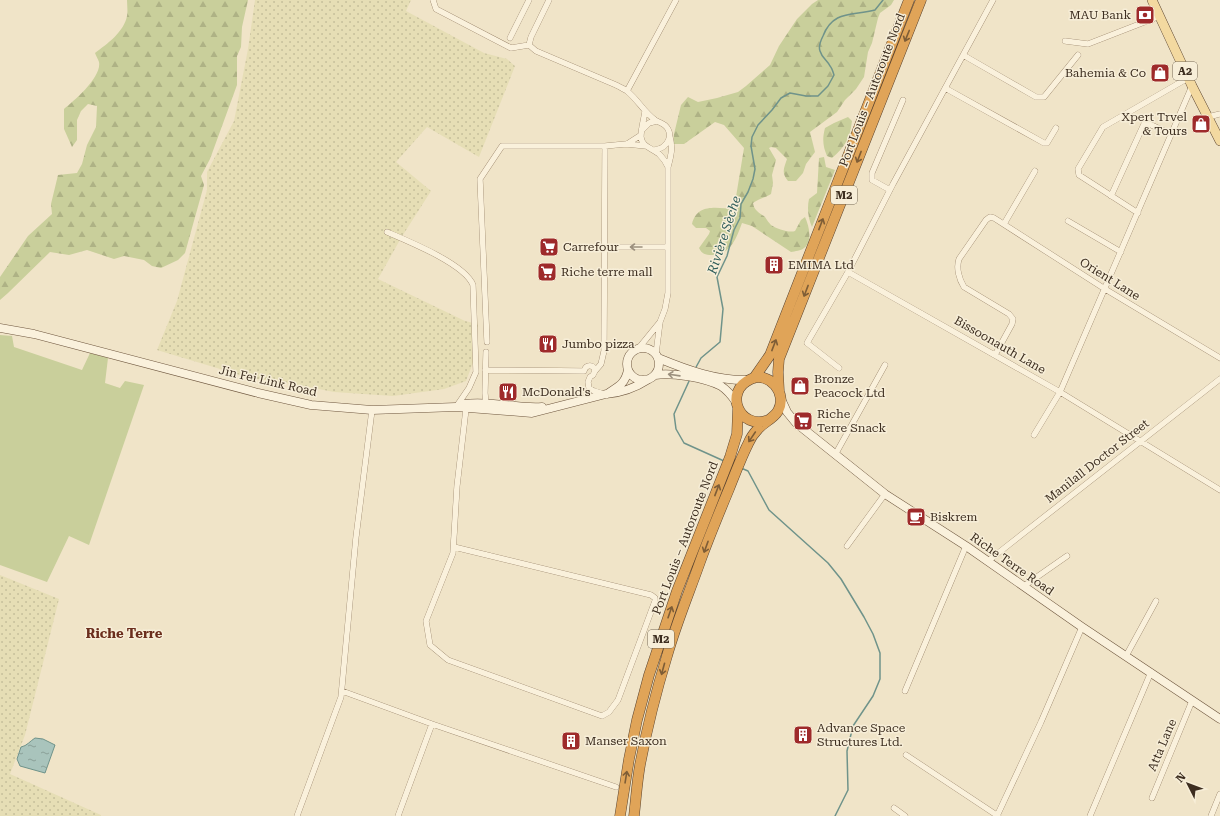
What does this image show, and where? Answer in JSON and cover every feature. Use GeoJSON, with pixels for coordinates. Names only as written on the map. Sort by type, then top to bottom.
{"type":"FeatureCollection","features":[{"type":"Feature","properties":{"kind":"highway","name":"Port Louis – Autoroute Nord"},"geometry":{"type":"LineString","coordinates":[[751,379],[770,355],[909,0]]}},
{"type":"Feature","properties":{"kind":"highway","name":"Port Louis – Autoroute Nord"},"geometry":{"type":"LineString","coordinates":[[780,396],[778,372],[779,359],[921,0]]}},
{"type":"Feature","properties":{"kind":"highway"},"geometry":{"type":"LineString","coordinates":[[751,379],[762,378],[769,380],[776,385],[780,396]]}},
{"type":"Feature","properties":{"kind":"highway","name":"M2"},"geometry":{"type":"LineString","coordinates":[[737,405],[737,395],[739,389],[751,379]]}},
{"type":"Feature","properties":{"kind":"highway","name":"M2"},"geometry":{"type":"LineString","coordinates":[[772,418],[780,406],[780,396]]}},
{"type":"Feature","properties":{"kind":"highway","name":"Port Louis – Autoroute Nord"},"geometry":{"type":"LineString","coordinates":[[620,816],[630,751],[649,674],[677,591],[730,457],[737,434],[737,405]]}},
{"type":"Feature","properties":{"kind":"highway"},"geometry":{"type":"LineString","coordinates":[[737,405],[740,414],[751,421],[757,422],[772,418]]}},
{"type":"Feature","properties":{"kind":"highway","name":"Port Louis – Autoroute Nord"},"geometry":{"type":"LineString","coordinates":[[634,816],[640,766],[667,656],[710,535],[740,460],[748,442],[758,428],[772,418]]}},
{"type":"Feature","properties":{"kind":"main road","name":"A2"},"geometry":{"type":"LineString","coordinates":[[1152,0],[1190,82],[1208,117],[1218,131],[1220,141]]}},
{"type":"Feature","properties":{"kind":"main road","name":"Jin Fei Link Road"},"geometry":{"type":"LineString","coordinates":[[0,328],[34,334],[258,393],[311,405],[372,410],[456,407],[466,409],[487,407],[534,410],[563,405],[606,394]]}},
{"type":"Feature","properties":{"kind":"main road"},"geometry":{"type":"LineString","coordinates":[[606,394],[623,383],[626,379],[630,355],[638,349],[643,348],[650,350],[657,356],[675,366],[708,375],[736,380],[751,379]]}},
{"type":"Feature","properties":{"kind":"main road"},"geometry":{"type":"LineString","coordinates":[[606,394],[618,394],[636,387],[652,377],[658,370],[659,364],[657,356]]}},
{"type":"Feature","properties":{"kind":"main road"},"geometry":{"type":"LineString","coordinates":[[628,370],[634,378],[639,380],[665,373],[700,379],[721,386],[728,392],[737,405]]}},
{"type":"Feature","properties":{"kind":"main road"},"geometry":{"type":"LineString","coordinates":[[780,396],[787,412],[796,423]]}},
{"type":"Feature","properties":{"kind":"main road"},"geometry":{"type":"LineString","coordinates":[[456,407],[466,404],[487,407]]}},
{"type":"Feature","properties":{"kind":"main road"},"geometry":{"type":"LineString","coordinates":[[772,418],[784,418],[796,423]]}},
{"type":"Feature","properties":{"kind":"main road","name":"Riche Terre Road"},"geometry":{"type":"LineString","coordinates":[[796,423],[885,494],[966,546],[1192,701],[1219,716]]}},
{"type":"Feature","properties":{"kind":"street"},"geometry":{"type":"LineString","coordinates":[[433,0],[436,9],[511,48],[529,45]]}},
{"type":"Feature","properties":{"kind":"street"},"geometry":{"type":"LineString","coordinates":[[510,38],[529,0]]}},
{"type":"Feature","properties":{"kind":"street"},"geometry":{"type":"LineString","coordinates":[[529,45],[531,37],[549,0]]}},
{"type":"Feature","properties":{"kind":"street"},"geometry":{"type":"LineString","coordinates":[[627,91],[676,0]]}},
{"type":"Feature","properties":{"kind":"street"},"geometry":{"type":"LineString","coordinates":[[839,368],[807,343],[848,272],[890,190],[993,0]]}},
{"type":"Feature","properties":{"kind":"street"},"geometry":{"type":"LineString","coordinates":[[1065,41],[1088,44],[1160,16]]}},
{"type":"Feature","properties":{"kind":"street"},"geometry":{"type":"LineString","coordinates":[[529,45],[536,51],[627,91],[645,111],[666,126],[670,134],[672,152],[668,167],[668,293],[665,309],[660,322],[657,356]]}},
{"type":"Feature","properties":{"kind":"street"},"geometry":{"type":"LineString","coordinates":[[963,55],[1039,98],[1044,97],[1078,55]]}},
{"type":"Feature","properties":{"kind":"street"},"geometry":{"type":"LineString","coordinates":[[1034,435],[1060,392],[1138,213],[1171,134],[1190,82]]}},
{"type":"Feature","properties":{"kind":"street"},"geometry":{"type":"LineString","coordinates":[[1138,213],[1079,175],[1077,172],[1078,169],[1103,127],[1190,82]]}},
{"type":"Feature","properties":{"kind":"street"},"geometry":{"type":"LineString","coordinates":[[945,88],[1044,143],[1047,143],[1056,128]]}},
{"type":"Feature","properties":{"kind":"street"},"geometry":{"type":"LineString","coordinates":[[890,190],[872,180],[872,173],[903,100]]}},
{"type":"Feature","properties":{"kind":"street"},"geometry":{"type":"LineString","coordinates":[[645,111],[642,141],[646,146]]}},
{"type":"Feature","properties":{"kind":"street"},"geometry":{"type":"LineString","coordinates":[[1208,117],[1220,114]]}},
{"type":"Feature","properties":{"kind":"street"},"geometry":{"type":"LineString","coordinates":[[626,144],[642,133],[649,123],[657,121]]}},
{"type":"Feature","properties":{"kind":"street"},"geometry":{"type":"LineString","coordinates":[[1111,196],[1144,124],[1147,122],[1171,134]]}},
{"type":"Feature","properties":{"kind":"street"},"geometry":{"type":"LineString","coordinates":[[654,150],[659,150],[664,147],[670,134]]}},
{"type":"Feature","properties":{"kind":"street"},"geometry":{"type":"LineString","coordinates":[[487,342],[480,179],[502,146],[605,146],[626,144],[646,146],[654,150],[664,160],[668,167]]}},
{"type":"Feature","properties":{"kind":"street"},"geometry":{"type":"LineString","coordinates":[[605,146],[603,357],[601,364],[590,377],[588,382],[589,388],[606,394]]}},
{"type":"Feature","properties":{"kind":"street"},"geometry":{"type":"LineString","coordinates":[[1004,224],[1035,170]]}},
{"type":"Feature","properties":{"kind":"street","name":"Orient Lane"},"geometry":{"type":"LineString","coordinates":[[995,355],[1012,324],[1013,319],[1009,314],[964,286],[960,281],[958,265],[959,259],[986,220],[990,217],[1004,224],[1105,289],[1220,358]]}},
{"type":"Feature","properties":{"kind":"street"},"geometry":{"type":"LineString","coordinates":[[1068,221],[1121,252]]}},
{"type":"Feature","properties":{"kind":"street"},"geometry":{"type":"LineString","coordinates":[[387,232],[428,250],[465,273],[474,285],[476,372],[470,388],[456,407]]}},
{"type":"Feature","properties":{"kind":"street"},"geometry":{"type":"LineString","coordinates":[[604,247],[668,247]]}},
{"type":"Feature","properties":{"kind":"street","name":"Bissoonauth Lane"},"geometry":{"type":"LineString","coordinates":[[848,272],[1060,392],[1220,490]]}},
{"type":"Feature","properties":{"kind":"street"},"geometry":{"type":"LineString","coordinates":[[638,349],[660,322]]}},
{"type":"Feature","properties":{"kind":"street"},"geometry":{"type":"LineString","coordinates":[[486,352],[487,407]]}},
{"type":"Feature","properties":{"kind":"street"},"geometry":{"type":"LineString","coordinates":[[584,371],[586,367],[591,366],[603,357]]}},
{"type":"Feature","properties":{"kind":"street"},"geometry":{"type":"LineString","coordinates":[[835,455],[885,364]]}},
{"type":"Feature","properties":{"kind":"street"},"geometry":{"type":"LineString","coordinates":[[591,366],[595,371]]}},
{"type":"Feature","properties":{"kind":"street"},"geometry":{"type":"LineString","coordinates":[[486,370],[584,371]]}},
{"type":"Feature","properties":{"kind":"street"},"geometry":{"type":"LineString","coordinates":[[584,371],[586,375],[590,377]]}},
{"type":"Feature","properties":{"kind":"street","name":"Manilall Doctor Street"},"geometry":{"type":"LineString","coordinates":[[988,561],[1220,379]]}},
{"type":"Feature","properties":{"kind":"street"},"geometry":{"type":"LineString","coordinates":[[454,547],[651,595],[655,598],[618,700],[609,712],[602,716],[448,660],[430,645],[426,621],[454,547],[455,515],[466,409]]}},
{"type":"Feature","properties":{"kind":"street"},"geometry":{"type":"LineString","coordinates":[[297,816],[341,697],[356,537],[372,410]]}},
{"type":"Feature","properties":{"kind":"street"},"geometry":{"type":"LineString","coordinates":[[846,546],[885,494]]}},
{"type":"Feature","properties":{"kind":"street"},"geometry":{"type":"LineString","coordinates":[[905,691],[966,546]]}},
{"type":"Feature","properties":{"kind":"street"},"geometry":{"type":"LineString","coordinates":[[1024,586],[1067,556]]}},
{"type":"Feature","properties":{"kind":"street"},"geometry":{"type":"LineString","coordinates":[[1126,656],[1156,601]]}},
{"type":"Feature","properties":{"kind":"street"},"geometry":{"type":"LineString","coordinates":[[906,755],[998,816],[1042,722],[1082,627]]}},
{"type":"Feature","properties":{"kind":"street"},"geometry":{"type":"LineString","coordinates":[[1090,816],[1151,672]]}},
{"type":"Feature","properties":{"kind":"street"},"geometry":{"type":"LineString","coordinates":[[342,691],[432,724],[616,787]]}},
{"type":"Feature","properties":{"kind":"street","name":"Atta Lane"},"geometry":{"type":"LineString","coordinates":[[1152,798],[1192,701]]}},
{"type":"Feature","properties":{"kind":"street"},"geometry":{"type":"LineString","coordinates":[[398,816],[432,724]]}},
{"type":"Feature","properties":{"kind":"street"},"geometry":{"type":"LineString","coordinates":[[1211,816],[1220,794]]}},
{"type":"Feature","properties":{"kind":"street"},"geometry":{"type":"LineString","coordinates":[[894,808],[905,816]]}},
{"type":"Feature","properties":{"kind":"shaded area"},"geometry":{"type":"Polygon","coordinates":[[[255,0],[411,0],[406,11],[484,53],[507,59],[515,66],[479,157],[427,127],[396,162],[431,191],[401,238],[378,279],[465,321],[478,324],[474,360],[466,381],[444,389],[393,396],[334,392],[250,378],[157,350],[177,301],[207,190],[207,172],[234,121],[248,49],[255,0]]]}},
{"type":"Feature","properties":{"kind":"shaded area"},"geometry":{"type":"Polygon","coordinates":[[[0,575],[59,599],[25,735],[10,774],[101,816],[0,816],[0,575]]]}},
{"type":"Feature","properties":{"kind":"green space"},"geometry":{"type":"Polygon","coordinates":[[[127,0],[248,0],[242,27],[241,47],[237,56],[237,85],[210,159],[201,176],[204,185],[185,253],[178,260],[161,268],[152,266],[144,260],[124,256],[114,259],[87,250],[69,255],[50,252],[0,300],[0,277],[28,236],[52,214],[51,204],[58,175],[77,173],[82,164],[87,145],[96,127],[97,106],[88,104],[81,111],[77,120],[77,140],[72,147],[64,129],[64,109],[86,88],[96,75],[99,68],[99,62],[95,53],[105,46],[119,32],[127,16],[127,0]]]}},
{"type":"Feature","properties":{"kind":"green space"},"geometry":{"type":"Polygon","coordinates":[[[818,0],[894,0],[891,5],[880,13],[878,18],[872,43],[868,52],[864,77],[837,112],[810,132],[815,152],[806,164],[803,173],[796,181],[788,181],[784,175],[787,159],[776,148],[769,148],[776,160],[772,175],[773,183],[771,194],[755,201],[753,203],[754,206],[771,225],[786,231],[795,231],[801,220],[805,217],[809,229],[809,241],[803,249],[791,252],[752,226],[742,223],[735,240],[728,249],[718,254],[704,254],[699,248],[710,231],[706,228],[696,228],[692,224],[698,213],[708,208],[734,209],[744,148],[724,125],[715,122],[684,144],[673,144],[681,105],[688,97],[698,102],[738,92],[746,86],[770,65],[779,46],[797,19],[818,0]]]}},
{"type":"Feature","properties":{"kind":"green space"},"geometry":{"type":"Polygon","coordinates":[[[848,117],[852,121],[846,142],[832,158],[827,156],[823,143],[825,128],[848,117]]]}},
{"type":"Feature","properties":{"kind":"green space"},"geometry":{"type":"Polygon","coordinates":[[[824,157],[826,167],[835,170],[812,227],[809,217],[808,202],[809,199],[817,193],[819,158],[824,157]]]}},
{"type":"Feature","properties":{"kind":"green space"},"geometry":{"type":"Polygon","coordinates":[[[0,335],[12,336],[14,347],[82,370],[90,353],[108,358],[105,383],[120,388],[125,381],[144,385],[89,545],[69,536],[47,582],[0,565],[0,335]]]}},
{"type":"Feature","properties":{"kind":"water"},"geometry":{"type":"Polygon","coordinates":[[[35,738],[43,739],[55,745],[45,773],[20,766],[17,759],[21,747],[27,745],[35,738]]]}},
{"type":"Feature","properties":{"kind":"waterway","name":"Rivière Sèche"},"geometry":{"type":"LineString","coordinates":[[695,369],[701,358],[720,342],[723,309],[717,277],[727,256],[734,230],[740,218],[741,204],[753,179],[755,169],[751,146],[752,137],[758,125],[781,98],[790,93],[806,96],[818,96],[828,86],[834,75],[819,49],[827,28],[838,18],[875,10],[883,0]]}},
{"type":"Feature","properties":{"kind":"waterway","name":"Rivière Sèche"},"geometry":{"type":"LineString","coordinates":[[690,379],[674,414],[676,429],[684,443],[724,461]]}},
{"type":"Feature","properties":{"kind":"waterway","name":"Rivière Sèche"},"geometry":{"type":"LineString","coordinates":[[741,468],[748,471],[769,510],[828,563],[841,579],[873,634],[880,653],[880,679],[873,696],[853,726],[847,751],[848,790],[835,816]]}},
{"type":"Feature","properties":{"kind":"place","name":"MAU Bank"},"geometry":{"type":"Point","coordinates":[1145,15]}},
{"type":"Feature","properties":{"kind":"place","name":"Bahemia & Co"},"geometry":{"type":"Point","coordinates":[1160,73]}},
{"type":"Feature","properties":{"kind":"place","name":"Xpert Trvel & Tours"},"geometry":{"type":"Point","coordinates":[1201,124]}},
{"type":"Feature","properties":{"kind":"place","name":"Carrefour"},"geometry":{"type":"Point","coordinates":[549,247]}},
{"type":"Feature","properties":{"kind":"place","name":"EMIMA Ltd"},"geometry":{"type":"Point","coordinates":[774,265]}},
{"type":"Feature","properties":{"kind":"place","name":"Riche terre mall"},"geometry":{"type":"Point","coordinates":[547,272]}},
{"type":"Feature","properties":{"kind":"place","name":"Jumbo pizza"},"geometry":{"type":"Point","coordinates":[548,344]}},
{"type":"Feature","properties":{"kind":"place","name":"Bronze Peacock Ltd"},"geometry":{"type":"Point","coordinates":[800,386]}},
{"type":"Feature","properties":{"kind":"place","name":"McDonald's"},"geometry":{"type":"Point","coordinates":[508,392]}},
{"type":"Feature","properties":{"kind":"place","name":"Riche Terre Snack"},"geometry":{"type":"Point","coordinates":[803,421]}},
{"type":"Feature","properties":{"kind":"place","name":"Biskrem"},"geometry":{"type":"Point","coordinates":[916,517]}},
{"type":"Feature","properties":{"kind":"place","name":"Advance Space Structures Ltd."},"geometry":{"type":"Point","coordinates":[803,735]}},
{"type":"Feature","properties":{"kind":"place","name":"Manser Saxon"},"geometry":{"type":"Point","coordinates":[571,741]}},
{"type":"Feature","properties":{"kind":"district","name":"Riche Terre"},"geometry":{"type":"Point","coordinates":[124,633]}}]}
